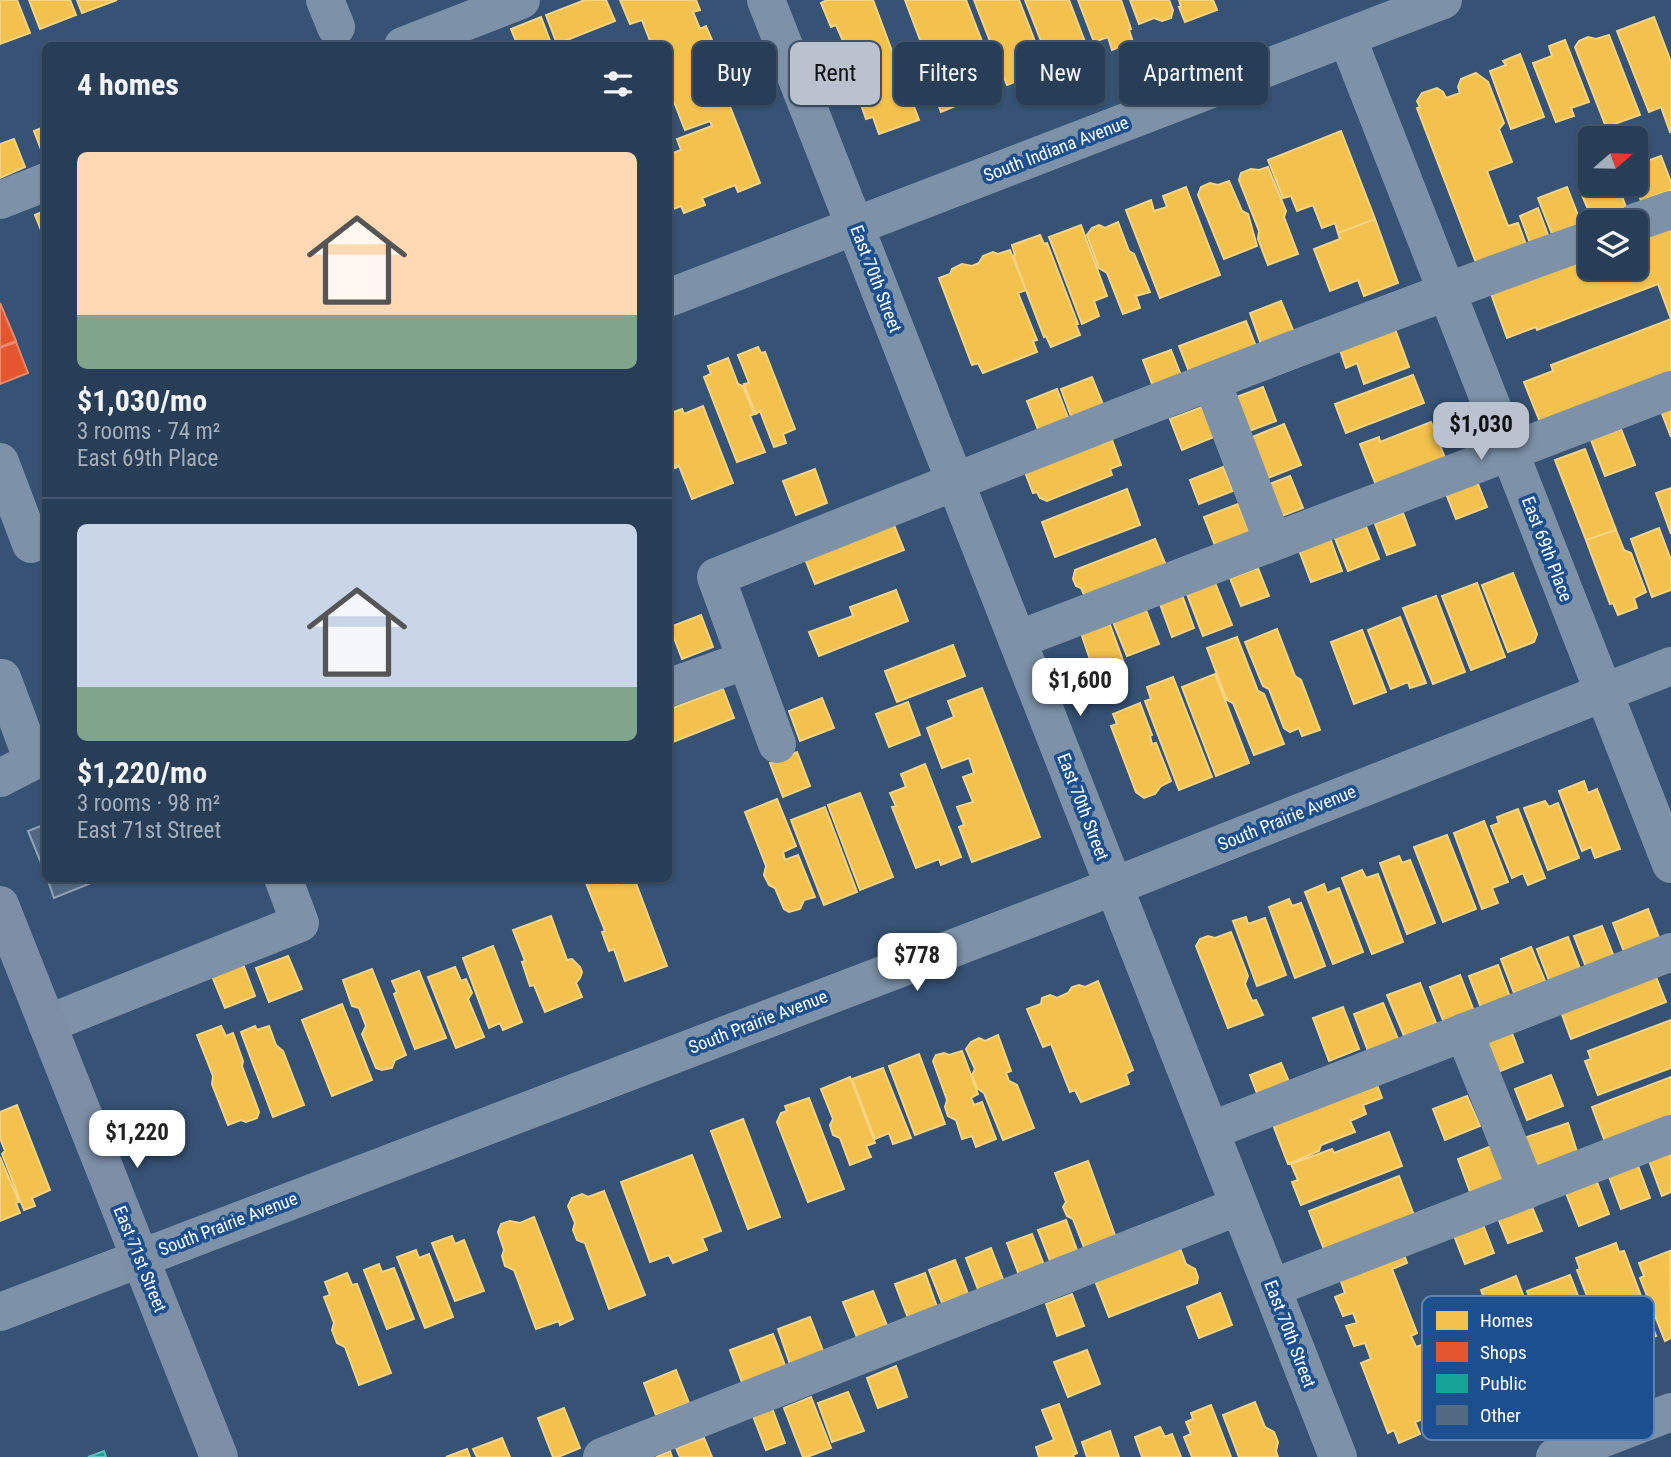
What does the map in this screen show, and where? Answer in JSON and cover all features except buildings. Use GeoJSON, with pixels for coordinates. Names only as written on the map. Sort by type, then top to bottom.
{"type":"FeatureCollection","features":[{"type":"Feature","properties":{"kind":"main road","name":"East 71st Street"},"geometry":{"type":"LineString","coordinates":[[4,929],[47,1024],[219,1457]]}},
{"type":"Feature","properties":{"kind":"street"},"geometry":{"type":"LineString","coordinates":[[413,42],[522,0]]}},
{"type":"Feature","properties":{"kind":"street","name":"East 70th Street"},"geometry":{"type":"LineString","coordinates":[[766,0],[1338,1457]]}},
{"type":"Feature","properties":{"kind":"street","name":"South Indiana Avenue"},"geometry":{"type":"LineString","coordinates":[[672,296],[1443,0]]}},
{"type":"Feature","properties":{"kind":"street","name":"East 69th Place"},"geometry":{"type":"LineString","coordinates":[[1348,37],[1671,864]]}},
{"type":"Feature","properties":{"kind":"street"},"geometry":{"type":"LineString","coordinates":[[0,200],[42,184]]}},
{"type":"Feature","properties":{"kind":"street"},"geometry":{"type":"LineString","coordinates":[[1648,218],[1671,210]]}},
{"type":"Feature","properties":{"kind":"street"},"geometry":{"type":"LineString","coordinates":[[777,744],[716,576],[1447,291],[1578,244]]}},
{"type":"Feature","properties":{"kind":"street"},"geometry":{"type":"LineString","coordinates":[[1212,382],[1273,542]]}},
{"type":"Feature","properties":{"kind":"street"},"geometry":{"type":"LineString","coordinates":[[1017,640],[1671,390]]}},
{"type":"Feature","properties":{"kind":"street"},"geometry":{"type":"LineString","coordinates":[[0,462],[26,546]]}},
{"type":"Feature","properties":{"kind":"street"},"geometry":{"type":"LineString","coordinates":[[672,687],[746,660]]}},
{"type":"Feature","properties":{"kind":"street","name":"South Prairie Avenue"},"geometry":{"type":"LineString","coordinates":[[0,1312],[1114,886],[1671,666]]}},
{"type":"Feature","properties":{"kind":"street"},"geometry":{"type":"LineString","coordinates":[[0,778],[33,761],[1,676]]}},
{"type":"Feature","properties":{"kind":"street"},"geometry":{"type":"LineString","coordinates":[[47,1024],[300,923],[285,882]]}},
{"type":"Feature","properties":{"kind":"street"},"geometry":{"type":"LineString","coordinates":[[1210,1131],[1671,951]]}},
{"type":"Feature","properties":{"kind":"street"},"geometry":{"type":"LineString","coordinates":[[1464,1032],[1527,1190]]}},
{"type":"Feature","properties":{"kind":"street"},"geometry":{"type":"LineString","coordinates":[[1272,1289],[1671,1134]]}},
{"type":"Feature","properties":{"kind":"street"},"geometry":{"type":"LineString","coordinates":[[602,1457],[1240,1206]]}},
{"type":"Feature","properties":{"kind":"street"},"geometry":{"type":"LineString","coordinates":[[1654,1419],[1671,1412]]}},
{"type":"Feature","properties":{"kind":"street"},"geometry":{"type":"LineString","coordinates":[[1555,1457],[1599,1440]]}}]}
